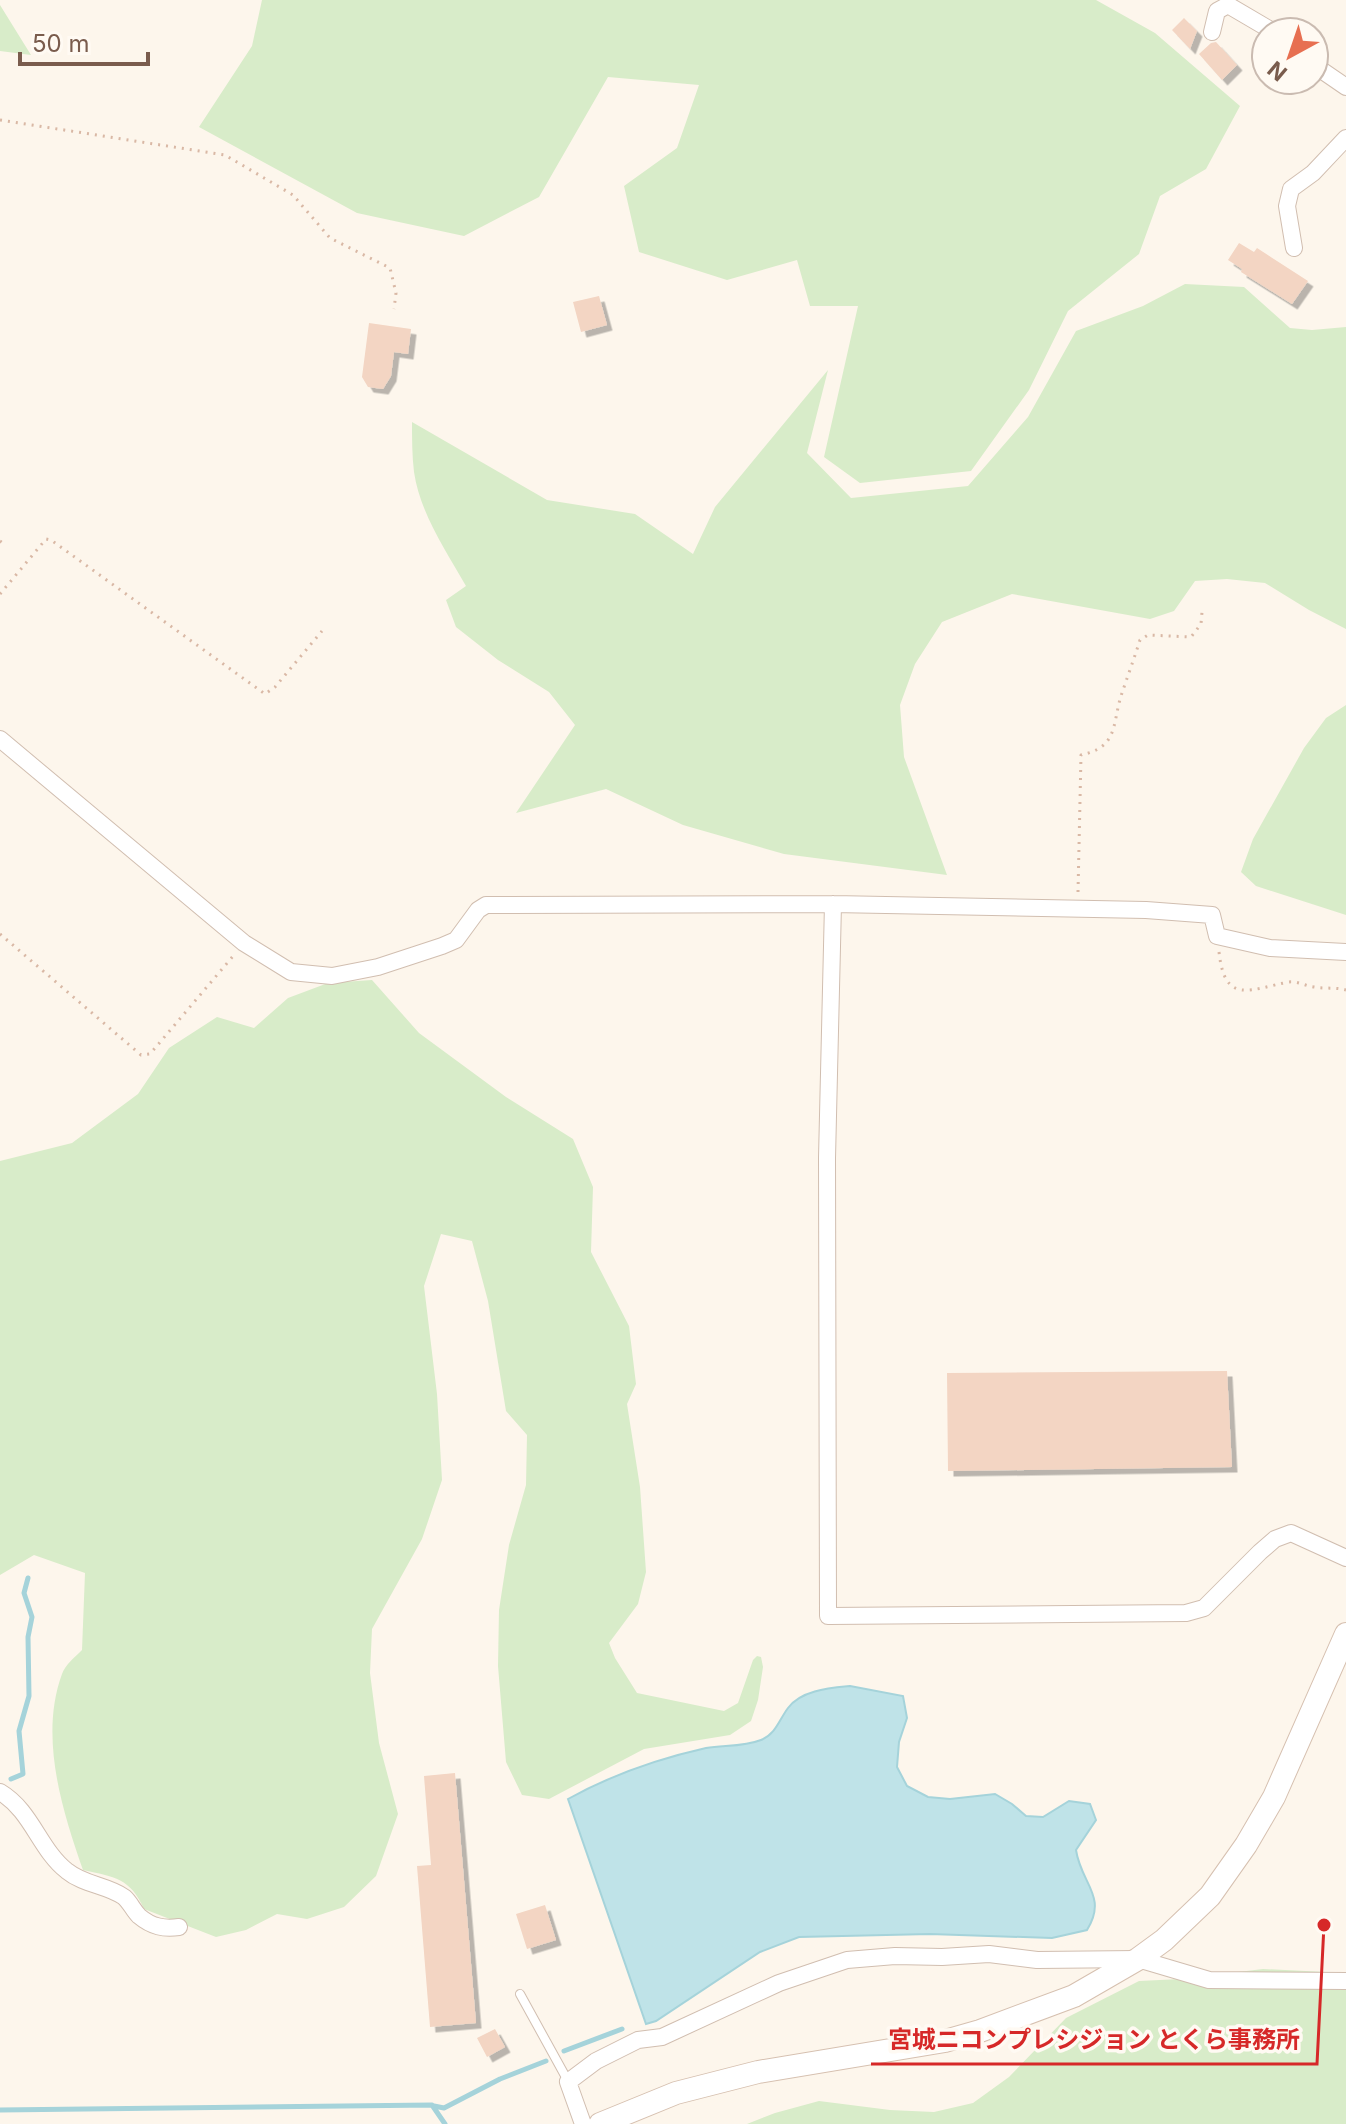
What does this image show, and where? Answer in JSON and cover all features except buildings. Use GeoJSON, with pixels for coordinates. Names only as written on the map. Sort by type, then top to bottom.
{"type":"FeatureCollection","features":[{"type":"Feature","properties":{"kind":"street"},"geometry":{"type":"LineString","coordinates":[[1212,32],[1217,11],[1228,5],[1250,18]]}},
{"type":"Feature","properties":{"kind":"street"},"geometry":{"type":"LineString","coordinates":[[1294,248],[1287,206],[1291,189],[1313,173],[1346,138]]}},
{"type":"Feature","properties":{"kind":"street"},"geometry":{"type":"LineString","coordinates":[[0,739],[244,943],[291,972],[332,976],[378,967],[442,946],[456,940],[478,910],[486,905],[833,904],[1078,908],[1212,915],[1217,936],[1270,948],[1346,952]]}},
{"type":"Feature","properties":{"kind":"street"},"geometry":{"type":"LineString","coordinates":[[833,904],[827,1158],[828,1616],[1186,1613],[1204,1608],[1275,1539],[1291,1533],[1346,1558]]}},
{"type":"Feature","properties":{"kind":"street"},"geometry":{"type":"LineString","coordinates":[[600,2124],[676,2093],[746,2074],[945,2041],[992,2028],[1074,1996],[1138,1959],[1164,1940],[1210,1896],[1246,1845],[1274,1797],[1346,1634]]}},
{"type":"Feature","properties":{"kind":"street"},"geometry":{"type":"LineString","coordinates":[[0,1792],[26,1813],[49,1852],[67,1871],[127,1899],[140,1916],[162,1929],[179,1927]]}},
{"type":"Feature","properties":{"kind":"street"},"geometry":{"type":"LineString","coordinates":[[583,2124],[568,2082],[596,2061],[638,2040],[662,2037],[779,1983],[847,1960],[989,1954],[1037,1960],[1138,1959],[1209,1980],[1346,1981]]}},
{"type":"Feature","properties":{"kind":"lane"},"geometry":{"type":"LineString","coordinates":[[520,1994],[568,2082]]}},
{"type":"Feature","properties":{"kind":"path"},"geometry":{"type":"LineString","coordinates":[[0,120],[225,155],[293,195],[330,238],[390,268],[396,293],[394,309]]}},
{"type":"Feature","properties":{"kind":"path"},"geometry":{"type":"LineString","coordinates":[[0,594],[46,539],[51,540],[265,694],[275,687],[322,631]]}},
{"type":"Feature","properties":{"kind":"path"},"geometry":{"type":"LineString","coordinates":[[0,541],[5,545]]}},
{"type":"Feature","properties":{"kind":"path"},"geometry":{"type":"LineString","coordinates":[[1078,908],[1081,755],[1096,752],[1116,728],[1120,701],[1140,640],[1148,635],[1191,637],[1201,624],[1202,612]]}},
{"type":"Feature","properties":{"kind":"path"},"geometry":{"type":"LineString","coordinates":[[0,934],[141,1055],[150,1054],[244,943]]}},
{"type":"Feature","properties":{"kind":"path"},"geometry":{"type":"LineString","coordinates":[[1217,936],[1221,975],[1231,986],[1251,991],[1293,981],[1313,987],[1346,990]]}},
{"type":"Feature","properties":{"kind":"green space"},"geometry":{"type":"Polygon","coordinates":[[[262,0],[1096,0],[1155,33],[1240,106],[1206,169],[1160,196],[1139,254],[1068,311],[1029,390],[971,471],[860,483],[824,457],[858,306],[810,306],[797,260],[727,280],[639,252],[624,186],[677,148],[699,85],[608,77],[539,197],[464,236],[357,213],[199,127],[252,46],[262,0]]]}},
{"type":"Feature","properties":{"kind":"green space"},"geometry":{"type":"Polygon","coordinates":[[[0,5],[31,55],[0,51],[0,5]]]}},
{"type":"Feature","properties":{"kind":"green space"},"geometry":{"type":"Polygon","coordinates":[[[1185,284],[1244,287],[1290,328],[1346,327],[1346,629],[1265,583],[1227,579],[1195,581],[1174,611],[1150,619],[1012,594],[942,622],[915,664],[900,705],[904,757],[947,875],[784,854],[683,825],[606,789],[516,813],[575,725],[549,692],[498,660],[456,627],[446,600],[466,586],[435,531],[417,487],[412,422],[547,500],[635,514],[693,554],[715,507],[828,370],[807,453],[851,498],[968,486],[1028,417],[1076,331],[1143,306],[1185,284]]]}},
{"type":"Feature","properties":{"kind":"green space"},"geometry":{"type":"Polygon","coordinates":[[[1346,705],[1346,915],[1256,886],[1241,872],[1253,839],[1304,748],[1326,718],[1346,705]]]}},
{"type":"Feature","properties":{"kind":"green space"},"geometry":{"type":"Polygon","coordinates":[[[372,980],[419,1033],[506,1097],[573,1139],[593,1187],[591,1252],[629,1326],[636,1384],[627,1404],[640,1487],[646,1572],[638,1604],[609,1643],[615,1658],[637,1693],[724,1711],[738,1703],[753,1660],[761,1657],[763,1667],[758,1700],[751,1721],[730,1735],[644,1749],[549,1799],[522,1795],[506,1762],[498,1666],[499,1610],[509,1545],[526,1485],[527,1435],[506,1411],[488,1301],[472,1241],[441,1234],[424,1286],[437,1394],[442,1480],[422,1539],[372,1629],[370,1673],[379,1743],[398,1814],[376,1876],[344,1907],[307,1919],[277,1914],[246,1930],[216,1937],[144,1909],[133,1891],[120,1880],[83,1870],[61,1798],[53,1748],[55,1698],[62,1674],[82,1650],[85,1573],[34,1555],[0,1575],[0,1161],[72,1143],[138,1094],[169,1048],[217,1017],[254,1028],[288,998],[328,983],[372,980]]]}},
{"type":"Feature","properties":{"kind":"green space"},"geometry":{"type":"Polygon","coordinates":[[[1263,1969],[1346,1973],[1346,2124],[747,2124],[819,2101],[934,2112],[973,2103],[1009,2077],[1066,2018],[1139,1981],[1263,1969]]]}},
{"type":"Feature","properties":{"kind":"water"},"geometry":{"type":"Polygon","coordinates":[[[850,1686],[903,1696],[907,1718],[899,1742],[897,1767],[907,1786],[928,1797],[950,1799],[995,1794],[1026,1816],[1043,1817],[1069,1801],[1090,1804],[1096,1820],[1076,1850],[1094,1899],[1093,1918],[1087,1930],[1052,1938],[930,1934],[799,1937],[760,1952],[656,2021],[646,2024],[568,1799],[653,1762],[706,1748],[761,1740],[774,1730],[788,1708],[800,1697],[816,1691],[850,1686]]]}},
{"type":"Feature","properties":{"kind":"waterway"},"geometry":{"type":"LineString","coordinates":[[11,1779],[23,1774],[19,1731],[29,1696],[28,1637],[32,1617],[24,1593],[28,1578]]}},
{"type":"Feature","properties":{"kind":"waterway"},"geometry":{"type":"LineString","coordinates":[[564,2051],[622,2029]]}},
{"type":"Feature","properties":{"kind":"waterway"},"geometry":{"type":"LineString","coordinates":[[434,2106],[444,2108],[500,2079],[546,2061]]}},
{"type":"Feature","properties":{"kind":"waterway"},"geometry":{"type":"LineString","coordinates":[[0,2110],[432,2105],[445,2124]]}},
{"type":"Feature","properties":{"kind":"place","name":"宮城ニコンプレシジョン とくら事務所"},"geometry":{"type":"Point","coordinates":[1324,1925]}}]}
